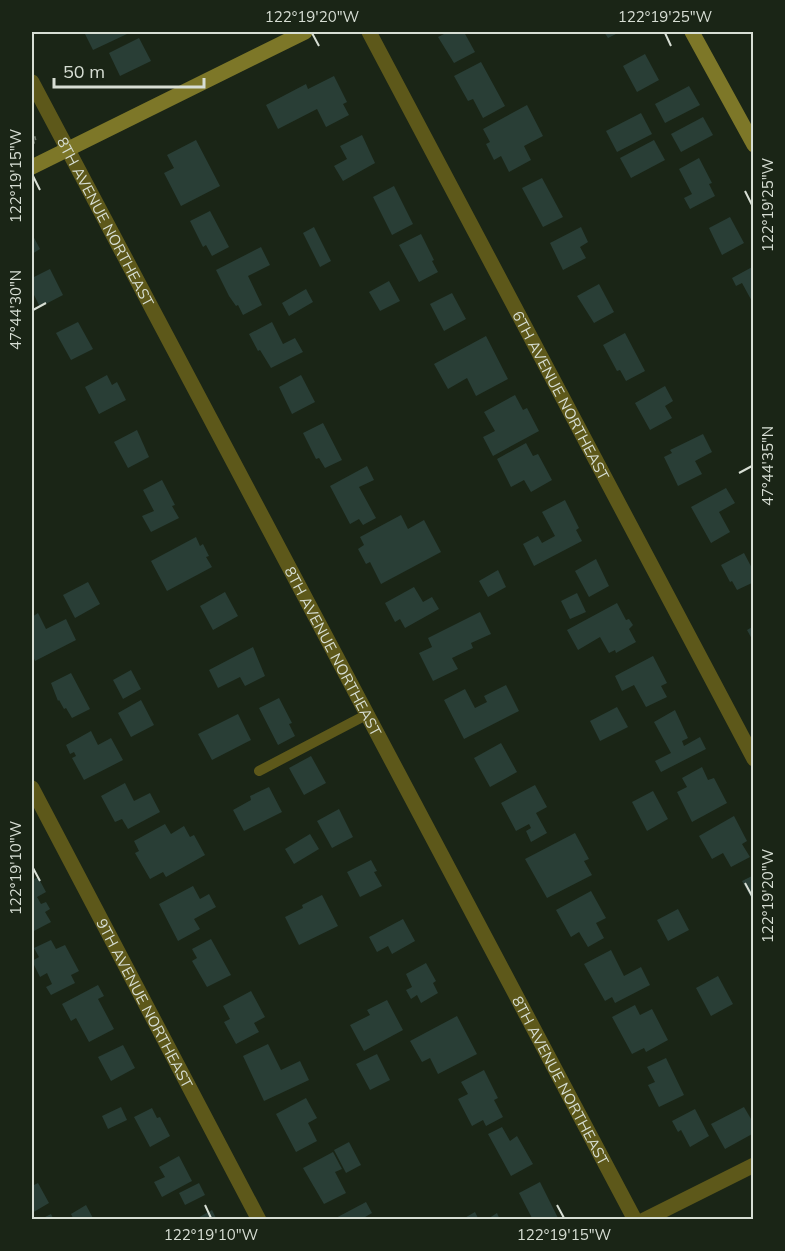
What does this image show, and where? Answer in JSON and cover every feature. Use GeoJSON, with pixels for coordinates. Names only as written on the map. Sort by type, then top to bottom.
{"type":"FeatureCollection","features":[{"type":"Feature","properties":{"kind":"street"},"geometry":{"type":"LineString","coordinates":[[32,167],[305,32]]}},
{"type":"Feature","properties":{"kind":"street","name":"6TH AVENUE NORTHEAST"},"geometry":{"type":"LineString","coordinates":[[369,32],[753,759]]}},
{"type":"Feature","properties":{"kind":"street"},"geometry":{"type":"LineString","coordinates":[[692,32],[753,145]]}},
{"type":"Feature","properties":{"kind":"street","name":"8TH AVENUE NORTHEAST"},"geometry":{"type":"LineString","coordinates":[[32,82],[635,1220]]}},
{"type":"Feature","properties":{"kind":"street","name":"9TH AVENUE NORTHEAST"},"geometry":{"type":"LineString","coordinates":[[32,788],[259,1220]]}},
{"type":"Feature","properties":{"kind":"street"},"geometry":{"type":"LineString","coordinates":[[644,1220],[753,1165]]}},
{"type":"Feature","properties":{"kind":"lane"},"geometry":{"type":"LineString","coordinates":[[259,771],[366,715]]}},
{"type":"Feature","properties":{"kind":"building"},"geometry":{"type":"Polygon","coordinates":[[[84,32],[126,32],[127,34],[93,50],[84,32]]]}},
{"type":"Feature","properties":{"kind":"building"},"geometry":{"type":"Polygon","coordinates":[[[448,32],[464,32],[475,52],[454,63],[438,37],[448,32]]]}},
{"type":"Feature","properties":{"kind":"building"},"geometry":{"type":"Polygon","coordinates":[[[604,32],[620,32],[608,38],[604,32]]]}},
{"type":"Feature","properties":{"kind":"building"},"geometry":{"type":"Polygon","coordinates":[[[139,38],[151,61],[120,76],[109,53],[139,38]]]}},
{"type":"Feature","properties":{"kind":"building"},"geometry":{"type":"Polygon","coordinates":[[[645,54],[659,80],[637,92],[623,66],[645,54]]]}},
{"type":"Feature","properties":{"kind":"building"},"geometry":{"type":"Polygon","coordinates":[[[481,62],[505,106],[483,118],[473,99],[468,101],[454,76],[481,62]]]}},
{"type":"Feature","properties":{"kind":"building"},"geometry":{"type":"Polygon","coordinates":[[[334,76],[347,102],[343,104],[349,115],[326,127],[317,109],[278,129],[266,105],[306,84],[308,89],[334,76]]]}},
{"type":"Feature","properties":{"kind":"building"},"geometry":{"type":"Polygon","coordinates":[[[689,86],[700,105],[665,123],[655,104],[689,86]]]}},
{"type":"Feature","properties":{"kind":"building"},"geometry":{"type":"Polygon","coordinates":[[[527,105],[543,136],[524,146],[531,160],[509,172],[501,156],[494,160],[486,144],[490,142],[483,129],[527,105]]]}},
{"type":"Feature","properties":{"kind":"building"},"geometry":{"type":"Polygon","coordinates":[[[641,113],[652,134],[617,152],[606,131],[641,113]]]}},
{"type":"Feature","properties":{"kind":"building"},"geometry":{"type":"Polygon","coordinates":[[[703,117],[713,135],[681,152],[671,134],[703,117]]]}},
{"type":"Feature","properties":{"kind":"building"},"geometry":{"type":"Polygon","coordinates":[[[362,135],[375,163],[343,181],[334,166],[347,159],[340,146],[362,135]]]}},
{"type":"Feature","properties":{"kind":"building"},"geometry":{"type":"Polygon","coordinates":[[[196,140],[220,186],[181,206],[164,173],[174,168],[167,155],[196,140]]]}},
{"type":"Feature","properties":{"kind":"building"},"geometry":{"type":"Polygon","coordinates":[[[654,140],[665,160],[631,178],[620,158],[654,140]]]}},
{"type":"Feature","properties":{"kind":"building"},"geometry":{"type":"Polygon","coordinates":[[[699,158],[712,183],[709,184],[715,196],[690,209],[684,198],[692,194],[679,169],[699,158]]]}},
{"type":"Feature","properties":{"kind":"building"},"geometry":{"type":"Polygon","coordinates":[[[542,178],[563,217],[543,227],[522,188],[542,178]]]}},
{"type":"Feature","properties":{"kind":"building"},"geometry":{"type":"Polygon","coordinates":[[[394,186],[413,224],[392,235],[373,197],[394,186]]]}},
{"type":"Feature","properties":{"kind":"building"},"geometry":{"type":"Polygon","coordinates":[[[210,211],[229,247],[212,256],[206,245],[203,247],[190,221],[210,211]]]}},
{"type":"Feature","properties":{"kind":"building"},"geometry":{"type":"Polygon","coordinates":[[[730,217],[744,243],[722,255],[709,228],[730,217]]]}},
{"type":"Feature","properties":{"kind":"building"},"geometry":{"type":"Polygon","coordinates":[[[314,227],[331,261],[320,267],[303,233],[314,227]]]}},
{"type":"Feature","properties":{"kind":"building"},"geometry":{"type":"Polygon","coordinates":[[[581,227],[588,242],[580,247],[586,258],[563,270],[550,243],[581,227]]]}},
{"type":"Feature","properties":{"kind":"building"},"geometry":{"type":"Polygon","coordinates":[[[32,234],[40,249],[32,254],[32,234]]]}},
{"type":"Feature","properties":{"kind":"building"},"geometry":{"type":"Polygon","coordinates":[[[421,234],[438,272],[419,282],[399,245],[421,234]]]}},
{"type":"Feature","properties":{"kind":"building"},"geometry":{"type":"Polygon","coordinates":[[[261,247],[270,265],[248,276],[262,305],[243,315],[238,305],[236,306],[229,296],[216,270],[261,247]]]}},
{"type":"Feature","properties":{"kind":"building"},"geometry":{"type":"Polygon","coordinates":[[[754,266],[754,305],[742,283],[736,286],[732,278],[754,266]]]}},
{"type":"Feature","properties":{"kind":"building"},"geometry":{"type":"Polygon","coordinates":[[[50,269],[63,295],[40,307],[32,291],[32,278],[50,269]]]}},
{"type":"Feature","properties":{"kind":"building"},"geometry":{"type":"Polygon","coordinates":[[[389,281],[400,301],[380,311],[369,292],[389,281]]]}},
{"type":"Feature","properties":{"kind":"building"},"geometry":{"type":"Polygon","coordinates":[[[599,284],[614,312],[594,323],[577,296],[599,284]]]}},
{"type":"Feature","properties":{"kind":"building"},"geometry":{"type":"Polygon","coordinates":[[[306,289],[313,302],[289,316],[282,303],[306,289]]]}},
{"type":"Feature","properties":{"kind":"building"},"geometry":{"type":"Polygon","coordinates":[[[452,293],[466,319],[444,331],[430,304],[452,293]]]}},
{"type":"Feature","properties":{"kind":"building"},"geometry":{"type":"Polygon","coordinates":[[[78,322],[93,349],[71,360],[56,333],[78,322]]]}},
{"type":"Feature","properties":{"kind":"building"},"geometry":{"type":"Polygon","coordinates":[[[272,322],[283,344],[295,338],[303,352],[271,368],[249,334],[272,322]]]}},
{"type":"Feature","properties":{"kind":"building"},"geometry":{"type":"Polygon","coordinates":[[[625,333],[645,371],[626,381],[620,370],[617,371],[603,345],[625,333]]]}},
{"type":"Feature","properties":{"kind":"building"},"geometry":{"type":"Polygon","coordinates":[[[486,336],[508,379],[476,396],[467,378],[448,389],[434,364],[486,336]]]}},
{"type":"Feature","properties":{"kind":"building"},"geometry":{"type":"Polygon","coordinates":[[[107,375],[112,385],[117,382],[126,400],[99,414],[85,387],[107,375]]]}},
{"type":"Feature","properties":{"kind":"building"},"geometry":{"type":"Polygon","coordinates":[[[301,375],[315,402],[292,414],[279,387],[301,375]]]}},
{"type":"Feature","properties":{"kind":"building"},"geometry":{"type":"Polygon","coordinates":[[[665,386],[673,401],[665,406],[672,418],[650,430],[635,403],[665,386]]]}},
{"type":"Feature","properties":{"kind":"building"},"geometry":{"type":"Polygon","coordinates":[[[515,395],[523,410],[527,408],[539,431],[493,456],[483,437],[495,431],[484,412],[515,395]]]}},
{"type":"Feature","properties":{"kind":"building"},"geometry":{"type":"Polygon","coordinates":[[[323,423],[342,460],[325,468],[319,458],[316,459],[303,433],[323,423]]]}},
{"type":"Feature","properties":{"kind":"building"},"geometry":{"type":"Polygon","coordinates":[[[137,430],[149,457],[128,468],[114,442],[137,430]]]}},
{"type":"Feature","properties":{"kind":"building"},"geometry":{"type":"Polygon","coordinates":[[[703,434],[712,452],[695,461],[702,474],[678,486],[664,457],[672,453],[670,450],[703,434]]]}},
{"type":"Feature","properties":{"kind":"building"},"geometry":{"type":"Polygon","coordinates":[[[526,443],[533,456],[538,454],[552,480],[531,492],[524,480],[511,487],[497,459],[526,443]]]}},
{"type":"Feature","properties":{"kind":"building"},"geometry":{"type":"Polygon","coordinates":[[[367,466],[374,480],[359,487],[376,518],[363,525],[359,519],[350,524],[330,486],[367,466]]]}},
{"type":"Feature","properties":{"kind":"building"},"geometry":{"type":"Polygon","coordinates":[[[162,480],[179,518],[151,532],[142,516],[154,511],[143,490],[162,480]]]}},
{"type":"Feature","properties":{"kind":"building"},"geometry":{"type":"Polygon","coordinates":[[[726,488],[735,503],[719,512],[730,532],[711,543],[691,507],[726,488]]]}},
{"type":"Feature","properties":{"kind":"building"},"geometry":{"type":"Polygon","coordinates":[[[565,500],[579,528],[576,530],[582,541],[534,566],[523,544],[538,536],[542,543],[555,536],[542,512],[565,500]]]}},
{"type":"Feature","properties":{"kind":"building"},"geometry":{"type":"Polygon","coordinates":[[[401,515],[408,529],[424,520],[441,552],[381,584],[370,562],[366,564],[358,549],[364,545],[360,537],[401,515]]]}},
{"type":"Feature","properties":{"kind":"building"},"geometry":{"type":"Polygon","coordinates":[[[196,537],[200,546],[203,544],[209,556],[206,557],[212,567],[167,591],[151,561],[196,537]]]}},
{"type":"Feature","properties":{"kind":"building"},"geometry":{"type":"Polygon","coordinates":[[[744,553],[754,572],[754,582],[737,590],[721,565],[744,553]]]}},
{"type":"Feature","properties":{"kind":"building"},"geometry":{"type":"Polygon","coordinates":[[[596,559],[609,586],[589,597],[575,571],[596,559]]]}},
{"type":"Feature","properties":{"kind":"building"},"geometry":{"type":"Polygon","coordinates":[[[498,570],[506,587],[488,597],[479,581],[498,570]]]}},
{"type":"Feature","properties":{"kind":"building"},"geometry":{"type":"Polygon","coordinates":[[[88,582],[100,604],[75,618],[63,595],[88,582]]]}},
{"type":"Feature","properties":{"kind":"building"},"geometry":{"type":"Polygon","coordinates":[[[414,587],[423,602],[432,597],[439,609],[405,628],[400,619],[395,622],[385,603],[414,587]]]}},
{"type":"Feature","properties":{"kind":"building"},"geometry":{"type":"Polygon","coordinates":[[[225,592],[238,616],[213,630],[200,606],[225,592]]]}},
{"type":"Feature","properties":{"kind":"building"},"geometry":{"type":"Polygon","coordinates":[[[577,593],[586,612],[570,619],[561,601],[577,593]]]}},
{"type":"Feature","properties":{"kind":"building"},"geometry":{"type":"Polygon","coordinates":[[[617,603],[626,620],[629,619],[633,625],[629,629],[636,642],[616,653],[615,650],[609,653],[600,637],[578,650],[567,630],[617,603]]]}},
{"type":"Feature","properties":{"kind":"building"},"geometry":{"type":"Polygon","coordinates":[[[480,612],[491,634],[471,643],[473,648],[452,658],[458,669],[433,681],[419,653],[432,647],[428,638],[480,612]]]}},
{"type":"Feature","properties":{"kind":"building"},"geometry":{"type":"Polygon","coordinates":[[[38,613],[46,629],[66,619],[76,640],[35,661],[32,654],[32,617],[38,613]]]}},
{"type":"Feature","properties":{"kind":"building"},"geometry":{"type":"Polygon","coordinates":[[[754,626],[754,639],[752,639],[747,630],[754,626]]]}},
{"type":"Feature","properties":{"kind":"building"},"geometry":{"type":"Polygon","coordinates":[[[253,647],[265,676],[245,686],[240,677],[218,688],[209,670],[253,647]]]}},
{"type":"Feature","properties":{"kind":"building"},"geometry":{"type":"Polygon","coordinates":[[[653,656],[667,683],[661,686],[667,697],[646,707],[634,685],[622,691],[615,676],[653,656]]]}},
{"type":"Feature","properties":{"kind":"building"},"geometry":{"type":"Polygon","coordinates":[[[131,670],[141,689],[123,699],[113,680],[131,670]]]}},
{"type":"Feature","properties":{"kind":"building"},"geometry":{"type":"Polygon","coordinates":[[[71,673],[90,709],[72,718],[58,701],[51,683],[71,673]]]}},
{"type":"Feature","properties":{"kind":"building"},"geometry":{"type":"Polygon","coordinates":[[[506,685],[519,711],[464,739],[444,700],[465,689],[475,708],[487,702],[484,696],[506,685]]]}},
{"type":"Feature","properties":{"kind":"building"},"geometry":{"type":"Polygon","coordinates":[[[279,698],[292,723],[289,724],[295,736],[278,745],[259,708],[279,698]]]}},
{"type":"Feature","properties":{"kind":"building"},"geometry":{"type":"Polygon","coordinates":[[[141,700],[154,725],[131,737],[118,713],[141,700]]]}},
{"type":"Feature","properties":{"kind":"building"},"geometry":{"type":"Polygon","coordinates":[[[617,707],[628,727],[600,741],[590,721],[617,707]]]}},
{"type":"Feature","properties":{"kind":"building"},"geometry":{"type":"Polygon","coordinates":[[[675,710],[688,738],[682,741],[684,746],[700,737],[706,749],[661,772],[655,761],[671,753],[654,722],[675,710]]]}},
{"type":"Feature","properties":{"kind":"building"},"geometry":{"type":"Polygon","coordinates":[[[238,714],[251,740],[212,760],[198,734],[238,714]]]}},
{"type":"Feature","properties":{"kind":"building"},"geometry":{"type":"Polygon","coordinates":[[[91,731],[98,745],[111,738],[123,760],[84,780],[72,758],[76,756],[74,752],[70,754],[66,745],[91,731]]]}},
{"type":"Feature","properties":{"kind":"building"},"geometry":{"type":"Polygon","coordinates":[[[501,743],[517,772],[490,787],[474,758],[501,743]]]}},
{"type":"Feature","properties":{"kind":"building"},"geometry":{"type":"Polygon","coordinates":[[[311,756],[326,783],[304,795],[289,768],[311,756]]]}},
{"type":"Feature","properties":{"kind":"building"},"geometry":{"type":"Polygon","coordinates":[[[702,767],[708,780],[714,778],[727,803],[692,822],[677,792],[687,787],[682,778],[702,767]]]}},
{"type":"Feature","properties":{"kind":"building"},"geometry":{"type":"Polygon","coordinates":[[[125,783],[134,801],[150,793],[160,812],[128,829],[122,819],[115,822],[101,796],[125,783]]]}},
{"type":"Feature","properties":{"kind":"building"},"geometry":{"type":"Polygon","coordinates":[[[535,785],[547,807],[536,813],[547,833],[531,842],[526,831],[531,828],[529,824],[516,831],[501,803],[535,785]]]}},
{"type":"Feature","properties":{"kind":"building"},"geometry":{"type":"Polygon","coordinates":[[[269,787],[282,812],[244,831],[233,810],[251,800],[250,796],[269,787]]]}},
{"type":"Feature","properties":{"kind":"building"},"geometry":{"type":"Polygon","coordinates":[[[653,791],[668,819],[647,831],[632,802],[653,791]]]}},
{"type":"Feature","properties":{"kind":"building"},"geometry":{"type":"Polygon","coordinates":[[[339,809],[353,837],[332,848],[317,821],[339,809]]]}},
{"type":"Feature","properties":{"kind":"building"},"geometry":{"type":"Polygon","coordinates":[[[734,816],[747,841],[742,844],[750,857],[731,867],[723,853],[712,859],[699,836],[734,816]]]}},
{"type":"Feature","properties":{"kind":"building"},"geometry":{"type":"Polygon","coordinates":[[[165,824],[171,834],[184,826],[190,837],[194,835],[205,855],[166,877],[163,872],[150,879],[135,853],[139,851],[134,841],[165,824]]]}},
{"type":"Feature","properties":{"kind":"building"},"geometry":{"type":"Polygon","coordinates":[[[575,833],[589,859],[584,861],[592,875],[547,898],[525,859],[575,833]]]}},
{"type":"Feature","properties":{"kind":"building"},"geometry":{"type":"Polygon","coordinates":[[[310,834],[319,849],[294,864],[285,849],[310,834]]]}},
{"type":"Feature","properties":{"kind":"building"},"geometry":{"type":"Polygon","coordinates":[[[371,860],[377,871],[374,872],[382,886],[360,897],[347,872],[371,860]]]}},
{"type":"Feature","properties":{"kind":"building"},"geometry":{"type":"Polygon","coordinates":[[[754,875],[754,903],[742,881],[754,875]]]}},
{"type":"Feature","properties":{"kind":"building"},"geometry":{"type":"Polygon","coordinates":[[[38,877],[46,892],[37,897],[41,904],[46,902],[50,909],[45,912],[51,922],[32,932],[32,880],[38,877]]]}},
{"type":"Feature","properties":{"kind":"building"},"geometry":{"type":"Polygon","coordinates":[[[193,886],[200,899],[209,894],[216,907],[194,919],[200,929],[178,941],[159,904],[193,886]]]}},
{"type":"Feature","properties":{"kind":"building"},"geometry":{"type":"Polygon","coordinates":[[[591,891],[606,918],[596,923],[604,938],[588,947],[579,932],[571,937],[556,910],[591,891]]]}},
{"type":"Feature","properties":{"kind":"building"},"geometry":{"type":"Polygon","coordinates":[[[322,895],[338,926],[299,945],[285,917],[322,895]]]}},
{"type":"Feature","properties":{"kind":"building"},"geometry":{"type":"Polygon","coordinates":[[[678,909],[689,930],[668,941],[657,920],[678,909]]]}},
{"type":"Feature","properties":{"kind":"building"},"geometry":{"type":"Polygon","coordinates":[[[403,919],[415,941],[392,954],[388,946],[377,952],[369,937],[403,919]]]}},
{"type":"Feature","properties":{"kind":"building"},"geometry":{"type":"Polygon","coordinates":[[[211,939],[231,975],[207,987],[192,961],[197,958],[192,949],[211,939]]]}},
{"type":"Feature","properties":{"kind":"building"},"geometry":{"type":"Polygon","coordinates":[[[51,940],[56,949],[65,945],[79,971],[71,975],[75,983],[51,995],[46,987],[52,984],[47,973],[40,977],[32,961],[39,957],[34,948],[51,940]]]}},
{"type":"Feature","properties":{"kind":"building"},"geometry":{"type":"Polygon","coordinates":[[[611,950],[624,976],[641,967],[650,985],[615,1003],[612,997],[605,1001],[584,964],[611,950]]]}},
{"type":"Feature","properties":{"kind":"building"},"geometry":{"type":"Polygon","coordinates":[[[426,963],[436,981],[433,983],[438,993],[421,1003],[417,995],[411,999],[406,990],[412,987],[406,974],[426,963]]]}},
{"type":"Feature","properties":{"kind":"building"},"geometry":{"type":"Polygon","coordinates":[[[718,976],[733,1004],[711,1016],[696,988],[718,976]]]}},
{"type":"Feature","properties":{"kind":"building"},"geometry":{"type":"Polygon","coordinates":[[[98,985],[104,996],[98,999],[114,1029],[89,1042],[76,1018],[71,1021],[62,1004],[98,985]]]}},
{"type":"Feature","properties":{"kind":"building"},"geometry":{"type":"Polygon","coordinates":[[[251,991],[265,1017],[254,1023],[259,1032],[236,1044],[224,1022],[230,1019],[223,1006],[251,991]]]}},
{"type":"Feature","properties":{"kind":"building"},"geometry":{"type":"Polygon","coordinates":[[[387,1000],[403,1030],[364,1051],[350,1025],[370,1015],[367,1010],[387,1000]]]}},
{"type":"Feature","properties":{"kind":"building"},"geometry":{"type":"Polygon","coordinates":[[[635,1005],[640,1015],[652,1009],[668,1040],[646,1052],[644,1048],[632,1054],[612,1017],[635,1005]]]}},
{"type":"Feature","properties":{"kind":"building"},"geometry":{"type":"Polygon","coordinates":[[[457,1016],[477,1054],[438,1074],[430,1058],[422,1062],[410,1041],[457,1016]]]}},
{"type":"Feature","properties":{"kind":"building"},"geometry":{"type":"Polygon","coordinates":[[[268,1044],[281,1070],[300,1061],[309,1080],[264,1101],[243,1056],[268,1044]]]}},
{"type":"Feature","properties":{"kind":"building"},"geometry":{"type":"Polygon","coordinates":[[[123,1045],[135,1068],[111,1081],[98,1057],[123,1045]]]}},
{"type":"Feature","properties":{"kind":"building"},"geometry":{"type":"Polygon","coordinates":[[[377,1054],[390,1080],[370,1090],[356,1064],[377,1054]]]}},
{"type":"Feature","properties":{"kind":"building"},"geometry":{"type":"Polygon","coordinates":[[[666,1058],[684,1095],[659,1107],[648,1085],[655,1082],[647,1067],[666,1058]]]}},
{"type":"Feature","properties":{"kind":"building"},"geometry":{"type":"Polygon","coordinates":[[[484,1070],[498,1098],[494,1100],[503,1117],[486,1126],[483,1120],[472,1126],[458,1099],[468,1094],[461,1082],[484,1070]]]}},
{"type":"Feature","properties":{"kind":"building"},"geometry":{"type":"Polygon","coordinates":[[[306,1098],[317,1118],[308,1123],[317,1141],[296,1152],[276,1114],[306,1098]]]}},
{"type":"Feature","properties":{"kind":"building"},"geometry":{"type":"Polygon","coordinates":[[[121,1107],[127,1120],[108,1129],[102,1116],[121,1107]]]}},
{"type":"Feature","properties":{"kind":"building"},"geometry":{"type":"Polygon","coordinates":[[[744,1107],[754,1124],[754,1133],[725,1149],[711,1124],[744,1107]]]}},
{"type":"Feature","properties":{"kind":"building"},"geometry":{"type":"Polygon","coordinates":[[[152,1108],[157,1118],[160,1117],[170,1136],[150,1147],[134,1117],[152,1108]]]}},
{"type":"Feature","properties":{"kind":"building"},"geometry":{"type":"Polygon","coordinates":[[[695,1109],[709,1136],[690,1147],[681,1130],[678,1132],[672,1121],[695,1109]]]}},
{"type":"Feature","properties":{"kind":"building"},"geometry":{"type":"Polygon","coordinates":[[[502,1127],[510,1141],[517,1136],[533,1164],[511,1176],[488,1134],[502,1127]]]}},
{"type":"Feature","properties":{"kind":"building"},"geometry":{"type":"Polygon","coordinates":[[[349,1142],[361,1165],[346,1173],[334,1150],[349,1142]]]}},
{"type":"Feature","properties":{"kind":"building"},"geometry":{"type":"Polygon","coordinates":[[[333,1152],[342,1169],[335,1172],[346,1193],[324,1204],[303,1168],[333,1152]]]}},
{"type":"Feature","properties":{"kind":"building"},"geometry":{"type":"Polygon","coordinates":[[[179,1156],[192,1181],[162,1197],[154,1182],[165,1177],[159,1167],[179,1156]]]}},
{"type":"Feature","properties":{"kind":"building"},"geometry":{"type":"Polygon","coordinates":[[[32,1180],[34,1185],[38,1183],[49,1203],[32,1213],[32,1180]]]}},
{"type":"Feature","properties":{"kind":"building"},"geometry":{"type":"Polygon","coordinates":[[[540,1182],[559,1220],[533,1220],[519,1193],[540,1182]]]}},
{"type":"Feature","properties":{"kind":"building"},"geometry":{"type":"Polygon","coordinates":[[[199,1183],[205,1195],[185,1205],[179,1193],[199,1183]]]}},
{"type":"Feature","properties":{"kind":"building"},"geometry":{"type":"Polygon","coordinates":[[[366,1202],[372,1213],[360,1220],[332,1220],[366,1202]]]}},
{"type":"Feature","properties":{"kind":"building"},"geometry":{"type":"Polygon","coordinates":[[[86,1205],[94,1220],[74,1220],[71,1214],[86,1205]]]}},
{"type":"Feature","properties":{"kind":"building"},"geometry":{"type":"Polygon","coordinates":[[[212,1210],[217,1220],[194,1220],[212,1210]]]}},
{"type":"Feature","properties":{"kind":"building"},"geometry":{"type":"Polygon","coordinates":[[[475,1212],[479,1220],[461,1220],[475,1212]]]}},
{"type":"Feature","properties":{"kind":"building"},"geometry":{"type":"Polygon","coordinates":[[[497,1213],[500,1220],[486,1220],[497,1213]]]}},
{"type":"Feature","properties":{"kind":"building"},"geometry":{"type":"Polygon","coordinates":[[[51,1214],[54,1220],[39,1220],[51,1214]]]}}]}
